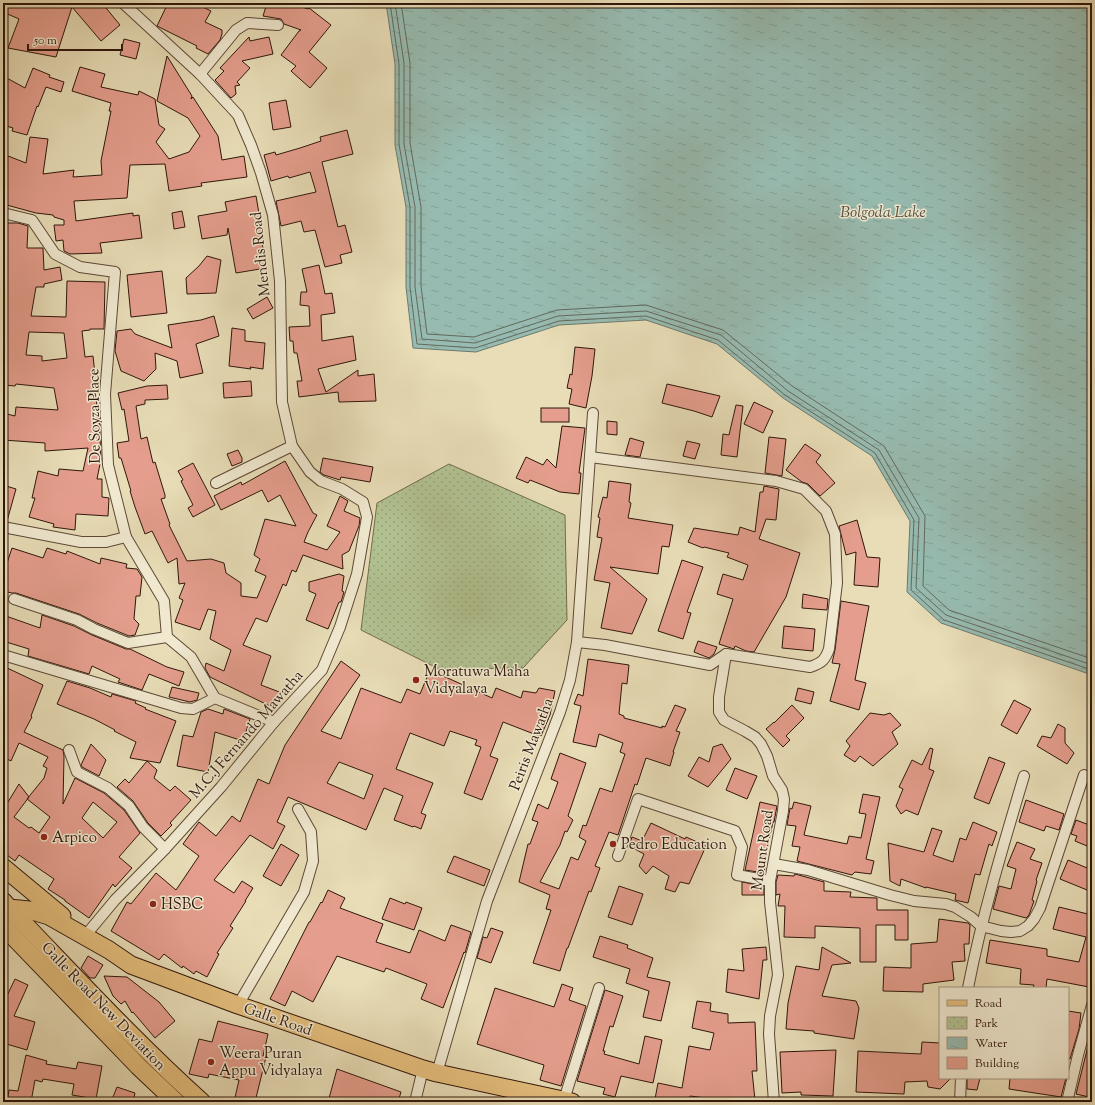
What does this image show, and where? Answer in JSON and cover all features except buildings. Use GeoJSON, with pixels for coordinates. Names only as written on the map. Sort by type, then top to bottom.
{"type":"FeatureCollection","features":[{"type":"Feature","properties":{"kind":"main road","name":"Galle Road"},"geometry":{"type":"LineString","coordinates":[[3,867],[85,936]]}},
{"type":"Feature","properties":{"kind":"main road"},"geometry":{"type":"LineString","coordinates":[[5,907],[45,903]]}},
{"type":"Feature","properties":{"kind":"main road","name":"Galle Road"},"geometry":{"type":"LineString","coordinates":[[5,907],[29,910],[49,916],[131,964],[238,1005],[430,1071],[568,1101]]}},
{"type":"Feature","properties":{"kind":"main road","name":"Galle Road New Deviation"},"geometry":{"type":"LineString","coordinates":[[5,907],[127,1031],[202,1102]]}},
{"type":"Feature","properties":{"kind":"main road","name":"Galle Road New Deviation"},"geometry":{"type":"LineString","coordinates":[[3,926],[138,1066],[176,1102]]}},
{"type":"Feature","properties":{"kind":"street","name":"Mendis Road"},"geometry":{"type":"LineString","coordinates":[[123,3],[200,74],[238,115],[261,173],[273,215],[280,280],[282,402],[292,446],[310,472],[321,481],[342,489],[363,502],[367,517]]}},
{"type":"Feature","properties":{"kind":"street"},"geometry":{"type":"LineString","coordinates":[[200,74],[236,30],[246,23],[278,24]]}},
{"type":"Feature","properties":{"kind":"street","name":"De Soyza Place"},"geometry":{"type":"LineString","coordinates":[[3,213],[32,220],[55,254],[80,267],[115,272],[105,394],[108,465],[126,537],[164,601],[167,637]]}},
{"type":"Feature","properties":{"kind":"street","name":"Peiris Mawatha"},"geometry":{"type":"LineString","coordinates":[[415,1102],[430,1071],[487,901],[560,712],[570,680],[577,642],[593,413]]}},
{"type":"Feature","properties":{"kind":"street"},"geometry":{"type":"LineString","coordinates":[[216,483],[292,446]]}},
{"type":"Feature","properties":{"kind":"street"},"geometry":{"type":"LineString","coordinates":[[577,642],[605,645],[710,665],[726,654],[810,666],[818,664],[826,659],[829,649],[837,583],[835,534],[826,511],[804,489],[776,480],[590,457]]}},
{"type":"Feature","properties":{"kind":"street","name":"M.C.J Fernando Mawatha"},"geometry":{"type":"LineString","coordinates":[[85,936],[116,900],[221,787],[274,722],[322,670],[340,627],[357,574],[367,517]]}},
{"type":"Feature","properties":{"kind":"street"},"geometry":{"type":"LineString","coordinates":[[3,527],[81,542],[106,542],[126,537]]}},
{"type":"Feature","properties":{"kind":"street"},"geometry":{"type":"LineString","coordinates":[[14,599],[77,620],[94,630],[128,643],[167,637],[191,656],[215,698],[274,722]]}},
{"type":"Feature","properties":{"kind":"street","name":"Mount Road"},"geometry":{"type":"LineString","coordinates":[[726,654],[719,697],[719,712],[724,720],[745,731],[761,744],[767,756],[772,776],[782,790],[784,800],[770,881],[770,902],[778,975],[770,1016],[769,1034],[774,1102]]}},
{"type":"Feature","properties":{"kind":"street"},"geometry":{"type":"LineString","coordinates":[[3,655],[181,708],[193,709],[215,698]]}},
{"type":"Feature","properties":{"kind":"street"},"geometry":{"type":"LineString","coordinates":[[69,750],[77,772],[108,788],[129,806],[143,827],[165,849]]}},
{"type":"Feature","properties":{"kind":"street"},"geometry":{"type":"LineString","coordinates":[[774,864],[808,870],[914,901],[946,904],[955,907],[971,917],[981,926],[1001,931],[1020,931],[1028,926],[1040,908],[1084,775]]}},
{"type":"Feature","properties":{"kind":"street"},"geometry":{"type":"LineString","coordinates":[[968,987],[981,926],[994,876],[1024,776]]}},
{"type":"Feature","properties":{"kind":"street"},"geometry":{"type":"LineString","coordinates":[[618,856],[638,799],[735,831],[742,846],[737,875],[770,881]]}},
{"type":"Feature","properties":{"kind":"street"},"geometry":{"type":"LineString","coordinates":[[238,1005],[304,892],[313,861],[310,832],[298,809]]}},
{"type":"Feature","properties":{"kind":"street"},"geometry":{"type":"LineString","coordinates":[[568,1101],[599,988]]}},
{"type":"Feature","properties":{"kind":"street"},"geometry":{"type":"LineString","coordinates":[[1067,1102],[1092,1005]]}},
{"type":"Feature","properties":{"kind":"street"},"geometry":{"type":"LineString","coordinates":[[960,1102],[961,1079]]}},
{"type":"Feature","properties":{"kind":"green space"},"geometry":{"type":"Polygon","coordinates":[[[449,464],[565,515],[567,620],[523,668],[439,669],[361,630],[377,503],[449,464]]]}},
{"type":"Feature","properties":{"kind":"water","name":"Bolgoda_Lake"},"geometry":{"type":"Polygon","coordinates":[[[386,3],[1092,3],[1092,675],[941,623],[907,592],[910,521],[872,456],[783,398],[717,344],[646,320],[559,325],[476,352],[413,348],[406,287],[406,207],[395,145],[395,64],[386,3]]]}},
{"type":"Feature","properties":{"kind":"place","name":"Moratuwa Maha Vidyalaya"},"geometry":{"type":"Point","coordinates":[416,680]}},
{"type":"Feature","properties":{"kind":"place","name":"Arpico"},"geometry":{"type":"Point","coordinates":[44,837]}},
{"type":"Feature","properties":{"kind":"place","name":"Pedro Education"},"geometry":{"type":"Point","coordinates":[613,844]}},
{"type":"Feature","properties":{"kind":"place","name":"HSBC"},"geometry":{"type":"Point","coordinates":[153,904]}},
{"type":"Feature","properties":{"kind":"place","name":"Weera Puran Appu Vidyalaya"},"geometry":{"type":"Point","coordinates":[211,1062]}}]}
